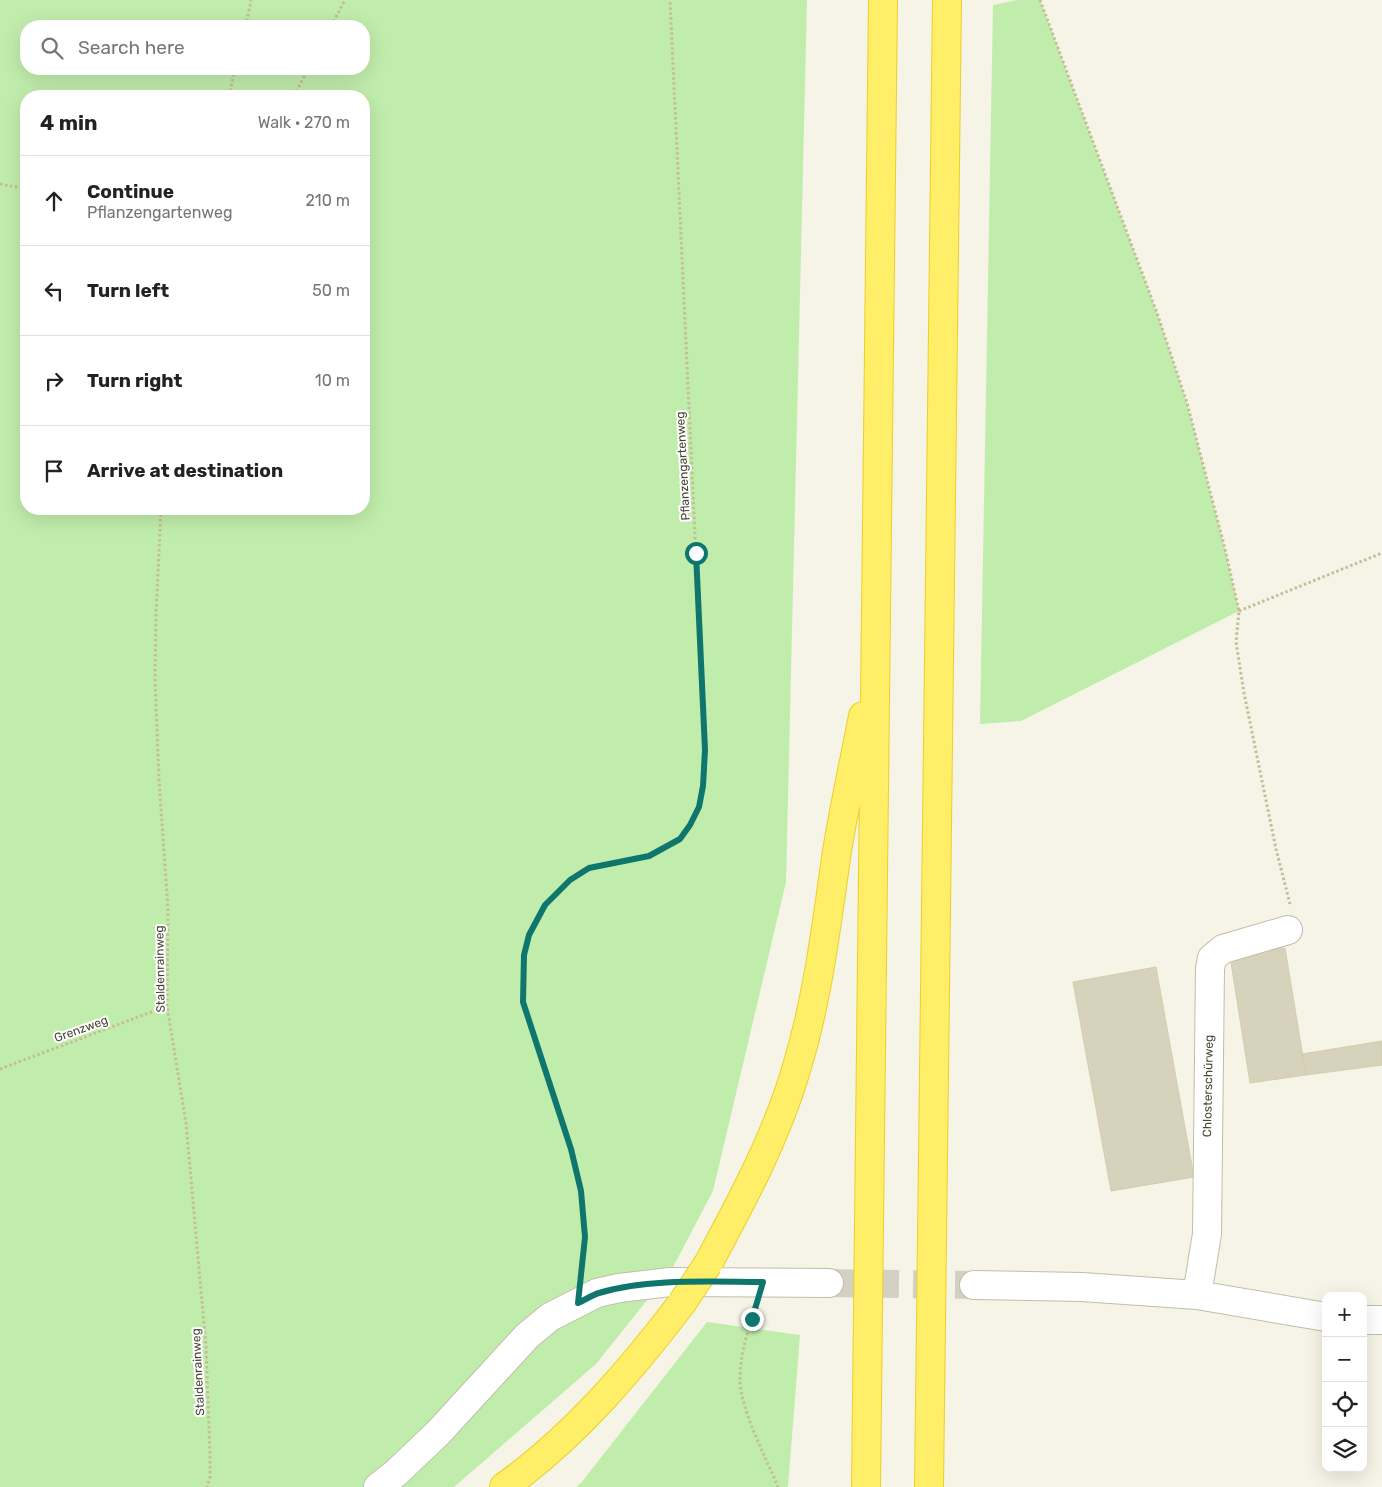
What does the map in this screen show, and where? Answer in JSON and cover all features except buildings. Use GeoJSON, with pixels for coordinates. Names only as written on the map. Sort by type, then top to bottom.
{"type":"FeatureCollection","features":[{"type":"Feature","properties":{"kind":"highway"},"geometry":{"type":"LineString","coordinates":[[866,1487],[884,0]]}},
{"type":"Feature","properties":{"kind":"highway"},"geometry":{"type":"LineString","coordinates":[[929,1487],[947,0]]}},
{"type":"Feature","properties":{"kind":"highway"},"geometry":{"type":"LineString","coordinates":[[504,1487],[565,1437],[592,1411],[651,1344],[708,1264],[763,1158],[798,1065],[818,985],[836,858],[876,641]]}},
{"type":"Feature","properties":{"kind":"lane","name":"Chlosterschürweg"},"geometry":{"type":"LineString","coordinates":[[1197,1295],[1207,1234],[1210,969],[1212,958],[1223,949],[1288,930]]}},
{"type":"Feature","properties":{"kind":"lane"},"geometry":{"type":"LineString","coordinates":[[378,1487],[396,1473],[438,1433],[527,1336],[550,1317],[597,1294],[620,1288],[670,1282],[830,1283]]}},
{"type":"Feature","properties":{"kind":"lane"},"geometry":{"type":"LineString","coordinates":[[974,1285],[1082,1287],[1197,1295],[1322,1316]]}},
{"type":"Feature","properties":{"kind":"lane"},"geometry":{"type":"LineString","coordinates":[[1367,1320],[1382,1320]]}},
{"type":"Feature","properties":{"kind":"path"},"geometry":{"type":"LineString","coordinates":[[247,20],[251,0]]}},
{"type":"Feature","properties":{"kind":"path"},"geometry":{"type":"LineString","coordinates":[[334,20],[344,0]]}},
{"type":"Feature","properties":{"kind":"path","name":"Pflanzengartenweg"},"geometry":{"type":"LineString","coordinates":[[578,1303],[585,1237],[581,1191],[571,1149],[523,1002],[524,955],[529,935],[545,905],[570,880],[589,868],[649,856],[680,839],[699,807],[703,786],[705,750],[670,0]]}},
{"type":"Feature","properties":{"kind":"path"},"geometry":{"type":"LineString","coordinates":[[1040,0],[1157,313],[1187,404],[1225,549],[1239,611],[1236,642],[1242,683],[1276,849],[1290,906],[1288,930]]}},
{"type":"Feature","properties":{"kind":"path"},"geometry":{"type":"LineString","coordinates":[[231,90],[234,75]]}},
{"type":"Feature","properties":{"kind":"path"},"geometry":{"type":"LineString","coordinates":[[297,90],[305,75]]}},
{"type":"Feature","properties":{"kind":"path"},"geometry":{"type":"LineString","coordinates":[[0,184],[20,188]]}},
{"type":"Feature","properties":{"kind":"path","name":"Staldenrainweg"},"geometry":{"type":"LineString","coordinates":[[161,515],[155,679],[159,780],[168,909],[168,1006],[186,1123],[206,1347],[210,1454],[210,1477],[207,1487]]}},
{"type":"Feature","properties":{"kind":"path"},"geometry":{"type":"LineString","coordinates":[[1239,611],[1382,553]]}},
{"type":"Feature","properties":{"kind":"path","name":"Grenzweg"},"geometry":{"type":"LineString","coordinates":[[0,1069],[168,1006]]}},
{"type":"Feature","properties":{"kind":"path"},"geometry":{"type":"LineString","coordinates":[[763,1282],[744,1346],[740,1379],[745,1407],[778,1487]]}},
{"type":"Feature","properties":{"kind":"green space"},"geometry":{"type":"Polygon","coordinates":[[[0,0],[807,0],[786,882],[713,1191],[672,1269],[596,1364],[454,1487],[0,1487],[0,0]]]}},
{"type":"Feature","properties":{"kind":"green space"},"geometry":{"type":"Polygon","coordinates":[[[1017,0],[1040,0],[1157,313],[1187,403],[1239,611],[1021,721],[980,724],[993,5],[1017,0]]]}},
{"type":"Feature","properties":{"kind":"green space"},"geometry":{"type":"Polygon","coordinates":[[[707,1322],[800,1335],[788,1487],[576,1487],[581,1483],[707,1322]]]}},
{"type":"Feature","properties":{"kind":"tunnel"},"geometry":{"type":"LineString","coordinates":[[829,1283],[974,1285]]}},
{"type":"Feature","properties":{"kind":"route"},"geometry":{"type":"LineString","coordinates":[[696,553],[705,750],[703,786],[699,807],[680,839],[649,856],[589,868],[570,880],[545,905],[529,935],[524,955],[523,1002],[571,1149],[581,1191],[585,1237],[578,1303],[597,1294],[620,1288],[670,1282],[763,1282],[752,1319]]}}]}
